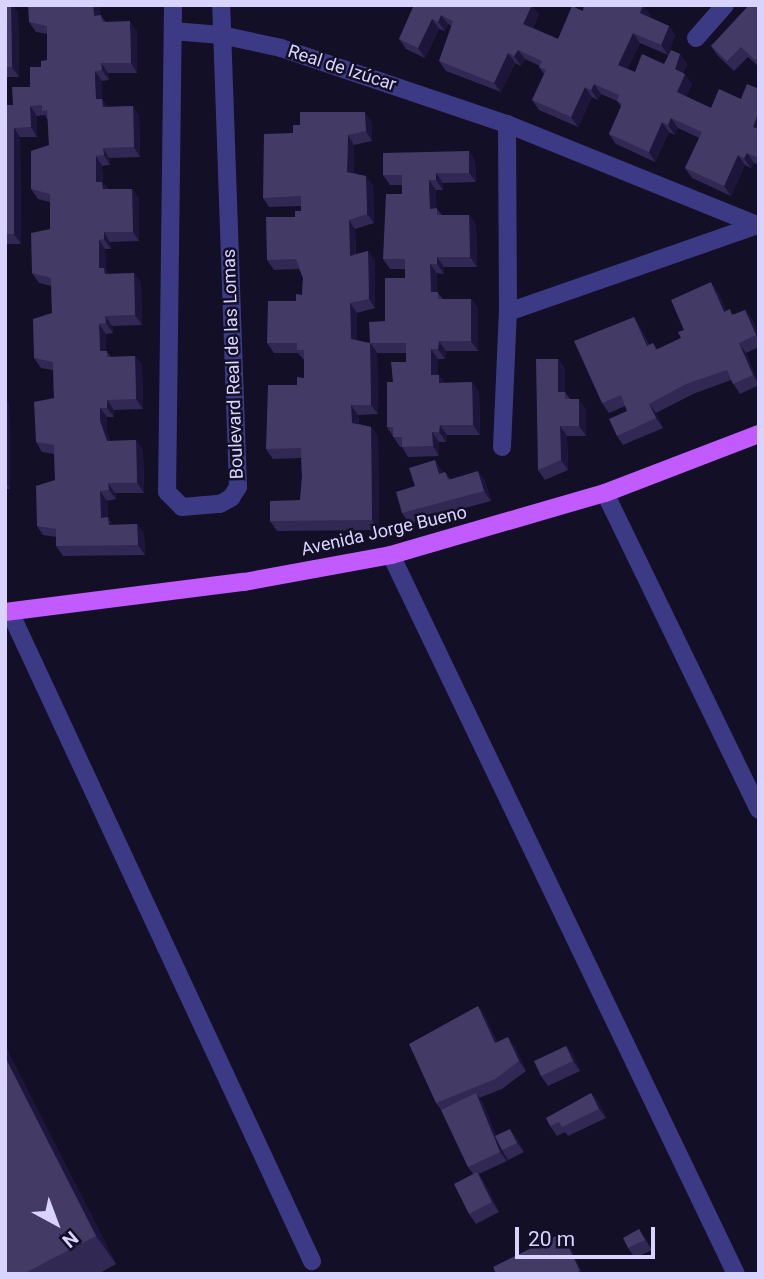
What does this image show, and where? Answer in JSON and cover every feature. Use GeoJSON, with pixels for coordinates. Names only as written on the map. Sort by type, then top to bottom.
{"type":"FeatureCollection","features":[{"type":"Feature","properties":{"kind":"main road","name":"Avenida Jorge Bueno"},"geometry":{"type":"LineString","coordinates":[[8,612],[244,582],[391,555],[606,493],[759,434]]}},
{"type":"Feature","properties":{"kind":"street","name":"Boulevard Real de las Lomas"},"geometry":{"type":"LineString","coordinates":[[173,5],[167,492],[182,507],[220,504],[232,498],[238,487],[221,5]]}},
{"type":"Feature","properties":{"kind":"street"},"geometry":{"type":"LineString","coordinates":[[696,38],[725,5]]}},
{"type":"Feature","properties":{"kind":"street","name":"Real de Izúcar"},"geometry":{"type":"LineString","coordinates":[[173,31],[221,35],[281,48],[506,124],[758,225]]}},
{"type":"Feature","properties":{"kind":"street"},"geometry":{"type":"LineString","coordinates":[[502,447],[508,312],[506,124]]}},
{"type":"Feature","properties":{"kind":"street","name":"Real de Izúcar"},"geometry":{"type":"LineString","coordinates":[[508,312],[758,225]]}},
{"type":"Feature","properties":{"kind":"street"},"geometry":{"type":"LineString","coordinates":[[606,493],[759,810]]}},
{"type":"Feature","properties":{"kind":"street"},"geometry":{"type":"LineString","coordinates":[[391,555],[736,1274]]}},
{"type":"Feature","properties":{"kind":"street"},"geometry":{"type":"LineString","coordinates":[[8,612],[312,1261]]}},
{"type":"Feature","properties":{"kind":"building"},"geometry":{"type":"Polygon","coordinates":[[[5,5],[11,5],[12,67],[5,67],[5,5]]]}},
{"type":"Feature","properties":{"kind":"building"},"geometry":{"type":"Polygon","coordinates":[[[28,5],[93,5],[94,16],[101,15],[102,22],[130,21],[131,63],[101,63],[102,70],[95,71],[95,85],[96,99],[102,99],[103,107],[133,106],[134,147],[103,148],[104,155],[96,156],[96,182],[102,182],[103,189],[132,189],[133,232],[104,232],[104,239],[99,240],[99,268],[104,268],[105,274],[134,273],[135,315],[105,316],[106,323],[99,324],[100,351],[107,351],[107,357],[135,356],[136,399],[107,400],[107,408],[100,408],[100,421],[107,441],[136,440],[137,483],[108,483],[109,490],[100,491],[101,518],[108,517],[109,525],[137,524],[138,545],[56,546],[56,529],[37,526],[36,486],[55,480],[54,445],[36,442],[34,402],[54,398],[53,362],[34,358],[33,319],[52,313],[51,278],[32,273],[31,233],[50,229],[50,194],[31,189],[31,151],[49,145],[47,110],[42,111],[42,105],[30,106],[31,127],[14,128],[14,234],[5,234],[5,105],[13,105],[12,87],[30,87],[30,67],[41,67],[41,61],[47,60],[47,26],[29,22],[28,5]]]}},
{"type":"Feature","properties":{"kind":"building"},"geometry":{"type":"Polygon","coordinates":[[[414,5],[532,5],[523,24],[558,39],[572,6],[583,11],[584,5],[643,5],[640,13],[669,26],[661,45],[633,33],[618,65],[635,72],[642,54],[664,64],[671,50],[680,54],[675,69],[685,74],[677,92],[711,108],[719,89],[741,99],[747,84],[759,89],[759,111],[753,127],[759,129],[759,158],[747,153],[744,158],[738,155],[724,186],[685,168],[702,132],[671,118],[668,125],[662,122],[649,152],[609,134],[622,104],[617,101],[619,95],[594,84],[591,90],[585,87],[571,117],[532,100],[546,70],[539,67],[542,61],[518,50],[514,56],[508,53],[494,83],[439,61],[453,21],[441,15],[438,22],[432,19],[418,48],[399,39],[414,5]]]}},
{"type":"Feature","properties":{"kind":"building"},"geometry":{"type":"Polygon","coordinates":[[[749,5],[759,5],[759,57],[755,60],[741,47],[727,61],[711,46],[749,5]]]}},
{"type":"Feature","properties":{"kind":"building"},"geometry":{"type":"Polygon","coordinates":[[[300,112],[365,112],[366,131],[348,135],[347,172],[366,176],[367,214],[349,220],[350,256],[368,251],[369,299],[350,303],[351,339],[370,343],[371,405],[351,405],[352,423],[371,427],[372,520],[270,521],[270,501],[300,500],[302,477],[301,448],[266,449],[268,385],[297,385],[297,377],[304,378],[304,350],[297,350],[297,343],[267,343],[268,301],[296,301],[296,294],[302,295],[303,278],[296,259],[267,260],[266,217],[295,217],[295,211],[301,211],[301,196],[263,198],[264,134],[293,133],[293,125],[300,125],[300,112]]]}},
{"type":"Feature","properties":{"kind":"building"},"geometry":{"type":"Polygon","coordinates":[[[469,151],[469,173],[436,173],[436,180],[429,180],[430,209],[437,208],[437,215],[469,215],[470,257],[437,257],[437,264],[430,264],[431,292],[438,292],[438,299],[471,299],[471,341],[439,341],[438,349],[431,349],[431,375],[439,375],[439,383],[472,382],[473,425],[440,425],[439,432],[432,432],[433,446],[402,447],[402,437],[393,437],[393,427],[387,427],[387,382],[393,382],[391,362],[406,362],[406,343],[370,343],[369,322],[385,321],[385,278],[405,278],[405,259],[383,259],[386,194],[402,194],[402,175],[383,175],[383,153],[469,151]]]}},
{"type":"Feature","properties":{"kind":"building"},"geometry":{"type":"Polygon","coordinates":[[[711,282],[724,312],[730,309],[732,315],[745,310],[756,335],[739,343],[753,375],[733,384],[727,370],[686,384],[649,404],[656,418],[617,436],[609,419],[627,411],[621,395],[602,403],[574,341],[634,317],[647,346],[653,343],[656,350],[681,338],[678,332],[684,330],[671,300],[711,282]]]}},
{"type":"Feature","properties":{"kind":"building"},"geometry":{"type":"Polygon","coordinates":[[[536,359],[558,359],[558,392],[565,392],[565,399],[579,399],[579,426],[560,426],[561,460],[538,470],[536,359]]]}},
{"type":"Feature","properties":{"kind":"building"},"geometry":{"type":"Polygon","coordinates":[[[435,460],[439,474],[445,472],[448,480],[478,471],[484,491],[402,513],[396,492],[415,486],[409,468],[435,460]]]}},
{"type":"Feature","properties":{"kind":"building"},"geometry":{"type":"Polygon","coordinates":[[[478,1006],[495,1043],[508,1037],[519,1061],[495,1079],[436,1103],[409,1044],[478,1006]]]}},
{"type":"Feature","properties":{"kind":"building"},"geometry":{"type":"Polygon","coordinates":[[[566,1046],[573,1061],[541,1076],[534,1061],[566,1046]]]}},
{"type":"Feature","properties":{"kind":"building"},"geometry":{"type":"Polygon","coordinates":[[[5,1057],[96,1236],[23,1274],[5,1274],[5,1057]]]}},
{"type":"Feature","properties":{"kind":"building"},"geometry":{"type":"Polygon","coordinates":[[[476,1093],[500,1152],[468,1167],[441,1110],[476,1093]]]}},
{"type":"Feature","properties":{"kind":"building"},"geometry":{"type":"Polygon","coordinates":[[[591,1093],[599,1109],[562,1127],[559,1122],[550,1126],[546,1118],[591,1093]]]}},
{"type":"Feature","properties":{"kind":"building"},"geometry":{"type":"Polygon","coordinates":[[[510,1129],[517,1143],[502,1150],[495,1136],[510,1129]]]}},
{"type":"Feature","properties":{"kind":"building"},"geometry":{"type":"Polygon","coordinates":[[[477,1172],[492,1202],[469,1214],[454,1184],[477,1172]]]}},
{"type":"Feature","properties":{"kind":"building"},"geometry":{"type":"Polygon","coordinates":[[[639,1229],[645,1240],[628,1248],[623,1238],[639,1229]]]}},
{"type":"Feature","properties":{"kind":"building"},"geometry":{"type":"Polygon","coordinates":[[[562,1233],[580,1271],[574,1274],[496,1274],[493,1267],[562,1233]]]}}]}
